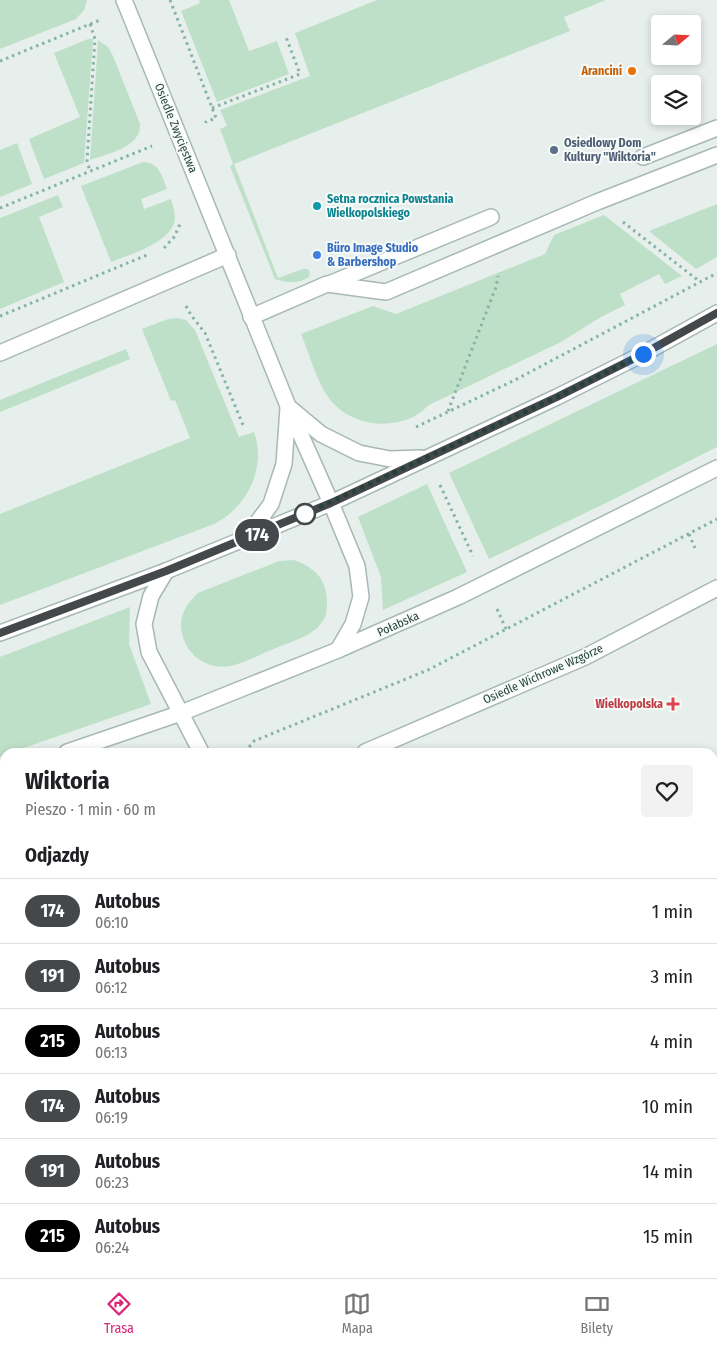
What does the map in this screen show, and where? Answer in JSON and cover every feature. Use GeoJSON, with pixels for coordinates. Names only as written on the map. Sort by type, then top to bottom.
{"type":"FeatureCollection","features":[{"type":"Feature","properties":{"kind":"street","name":"Osiedle Zwycięstwa"},"geometry":{"type":"LineString","coordinates":[[124,0],[228,255],[251,317],[357,566],[361,597],[353,624],[338,650]]}},
{"type":"Feature","properties":{"kind":"street"},"geometry":{"type":"LineString","coordinates":[[643,157],[717,128]]}},
{"type":"Feature","properties":{"kind":"street"},"geometry":{"type":"LineString","coordinates":[[328,284],[386,292],[597,202],[717,155]]}},
{"type":"Feature","properties":{"kind":"street"},"geometry":{"type":"LineString","coordinates":[[251,317],[368,266],[491,217]]}},
{"type":"Feature","properties":{"kind":"street"},"geometry":{"type":"LineString","coordinates":[[0,353],[228,255]]}},
{"type":"Feature","properties":{"kind":"street"},"geometry":{"type":"LineString","coordinates":[[0,633],[166,571],[331,503],[635,359],[717,313]]}},
{"type":"Feature","properties":{"kind":"street"},"geometry":{"type":"LineString","coordinates":[[288,406],[320,434],[359,453],[390,459],[428,458]]}},
{"type":"Feature","properties":{"kind":"street"},"geometry":{"type":"LineString","coordinates":[[244,540],[271,504],[284,464],[288,406]]}},
{"type":"Feature","properties":{"kind":"street","name":"Połabska"},"geometry":{"type":"LineString","coordinates":[[79,748],[181,713],[338,650],[458,597],[717,468]]}},
{"type":"Feature","properties":{"kind":"street"},"geometry":{"type":"LineString","coordinates":[[166,571],[151,596],[144,624],[149,652],[199,748]]}},
{"type":"Feature","properties":{"kind":"street","name":"Osiedle Wichrowe Wzgórze"},"geometry":{"type":"LineString","coordinates":[[374,748],[585,656],[717,588]]}},
{"type":"Feature","properties":{"kind":"path"},"geometry":{"type":"LineString","coordinates":[[170,0],[216,118],[206,122],[209,131]]}},
{"type":"Feature","properties":{"kind":"path"},"geometry":{"type":"LineString","coordinates":[[0,61],[105,18]]}},
{"type":"Feature","properties":{"kind":"path"},"geometry":{"type":"LineString","coordinates":[[90,24],[96,40],[87,162],[90,171]]}},
{"type":"Feature","properties":{"kind":"path"},"geometry":{"type":"LineString","coordinates":[[212,108],[300,74],[286,37]]}},
{"type":"Feature","properties":{"kind":"path"},"geometry":{"type":"LineString","coordinates":[[0,208],[156,144]]}},
{"type":"Feature","properties":{"kind":"path"},"geometry":{"type":"LineString","coordinates":[[597,202],[699,282]]}},
{"type":"Feature","properties":{"kind":"path"},"geometry":{"type":"LineString","coordinates":[[448,412],[496,287],[504,242]]}},
{"type":"Feature","properties":{"kind":"path"},"geometry":{"type":"LineString","coordinates":[[156,251],[166,247]]}},
{"type":"Feature","properties":{"kind":"path"},"geometry":{"type":"LineString","coordinates":[[0,316],[147,255]]}},
{"type":"Feature","properties":{"kind":"path"},"geometry":{"type":"LineString","coordinates":[[415,428],[515,380],[717,273]]}},
{"type":"Feature","properties":{"kind":"path"},"geometry":{"type":"LineString","coordinates":[[186,305],[205,333],[243,425]]}},
{"type":"Feature","properties":{"kind":"path"},"geometry":{"type":"LineString","coordinates":[[440,484],[476,563]]}},
{"type":"Feature","properties":{"kind":"path"},"geometry":{"type":"LineString","coordinates":[[248,748],[254,741],[428,670],[717,519]]}},
{"type":"Feature","properties":{"kind":"path"},"geometry":{"type":"LineString","coordinates":[[689,534],[695,548]]}},
{"type":"Feature","properties":{"kind":"path"},"geometry":{"type":"LineString","coordinates":[[496,606],[506,629]]}},
{"type":"Feature","properties":{"kind":"green space"},"geometry":{"type":"Polygon","coordinates":[[[0,0],[87,0],[84,10],[76,19],[0,49],[0,0]]]}},
{"type":"Feature","properties":{"kind":"green space"},"geometry":{"type":"Polygon","coordinates":[[[199,0],[229,0],[249,51],[277,41],[289,74],[217,102],[181,11],[200,3],[199,0]]]}},
{"type":"Feature","properties":{"kind":"green space"},"geometry":{"type":"Polygon","coordinates":[[[377,0],[606,0],[564,17],[570,31],[234,164],[278,278],[303,269],[307,269],[310,272],[309,277],[297,282],[275,279],[230,166],[233,164],[220,129],[227,126],[220,110],[310,76],[295,33],[377,0]]]}},
{"type":"Feature","properties":{"kind":"green space"},"geometry":{"type":"Polygon","coordinates":[[[88,39],[93,39],[84,163],[44,179],[29,139],[80,117],[54,53],[88,39]]]}},
{"type":"Feature","properties":{"kind":"green space"},"geometry":{"type":"Polygon","coordinates":[[[98,40],[108,47],[113,56],[140,124],[139,132],[130,144],[90,160],[98,40]]]}},
{"type":"Feature","properties":{"kind":"green space"},"geometry":{"type":"Polygon","coordinates":[[[17,143],[32,184],[0,197],[0,150],[17,143]]]}},
{"type":"Feature","properties":{"kind":"green space"},"geometry":{"type":"Polygon","coordinates":[[[143,162],[153,164],[156,167],[167,189],[141,199],[144,209],[171,199],[175,219],[167,234],[159,241],[111,262],[81,186],[143,162]]]}},
{"type":"Feature","properties":{"kind":"green space"},"geometry":{"type":"Polygon","coordinates":[[[58,195],[63,207],[39,217],[64,282],[0,309],[0,218],[58,195]]]}},
{"type":"Feature","properties":{"kind":"green space"},"geometry":{"type":"Polygon","coordinates":[[[717,204],[717,257],[696,269],[649,231],[717,204]]]}},
{"type":"Feature","properties":{"kind":"green space"},"geometry":{"type":"Polygon","coordinates":[[[604,215],[682,276],[665,284],[659,274],[620,294],[625,305],[601,317],[561,342],[429,405],[415,416],[403,421],[382,424],[361,421],[342,411],[328,397],[319,380],[301,334],[373,306],[396,314],[545,254],[554,235],[604,215]]]}},
{"type":"Feature","properties":{"kind":"green space"},"geometry":{"type":"Polygon","coordinates":[[[178,318],[186,320],[195,330],[239,437],[254,432],[258,459],[256,472],[245,497],[226,517],[214,524],[0,605],[0,514],[190,438],[175,400],[171,401],[142,329],[168,319],[178,318]]]}},
{"type":"Feature","properties":{"kind":"green space"},"geometry":{"type":"Polygon","coordinates":[[[717,344],[717,447],[489,559],[449,473],[717,344]]]}},
{"type":"Feature","properties":{"kind":"green space"},"geometry":{"type":"Polygon","coordinates":[[[126,349],[130,359],[0,412],[0,400],[126,349]]]}},
{"type":"Feature","properties":{"kind":"green space"},"geometry":{"type":"Polygon","coordinates":[[[427,484],[467,572],[383,610],[381,577],[358,517],[427,484]]]}},
{"type":"Feature","properties":{"kind":"green space"},"geometry":{"type":"Polygon","coordinates":[[[294,560],[313,570],[322,580],[324,586],[327,601],[326,613],[324,619],[315,630],[296,640],[230,666],[222,667],[207,664],[190,651],[183,637],[181,624],[186,607],[198,593],[279,561],[294,560]]]}},
{"type":"Feature","properties":{"kind":"green space"},"geometry":{"type":"Polygon","coordinates":[[[130,607],[129,644],[151,704],[24,748],[0,748],[0,657],[130,607]]]}},
{"type":"Feature","properties":{"kind":"bus line","name":"174"},"geometry":{"type":"LineString","coordinates":[[0,633],[166,571],[331,503],[557,397],[643,354],[717,313]]}},
{"type":"Feature","properties":{"kind":"place","name":"Arancini"},"geometry":{"type":"Point","coordinates":[632,71]}},
{"type":"Feature","properties":{"kind":"place","name":"Osiedlowy Dom Kultury \"Wiktoria\""},"geometry":{"type":"Point","coordinates":[554,150]}},
{"type":"Feature","properties":{"kind":"place","name":"Setna rocznica Powstania Wielkopolskiego"},"geometry":{"type":"Point","coordinates":[317,206]}},
{"type":"Feature","properties":{"kind":"place","name":"Büro Image Studio & Barbershop"},"geometry":{"type":"Point","coordinates":[317,255]}},
{"type":"Feature","properties":{"kind":"place","name":"Wielkopolska"},"geometry":{"type":"Point","coordinates":[673,704]}},
{"type":"Feature","properties":{"kind":"route"},"geometry":{"type":"LineString","coordinates":[[305,514],[557,397],[643,354]]}}]}
